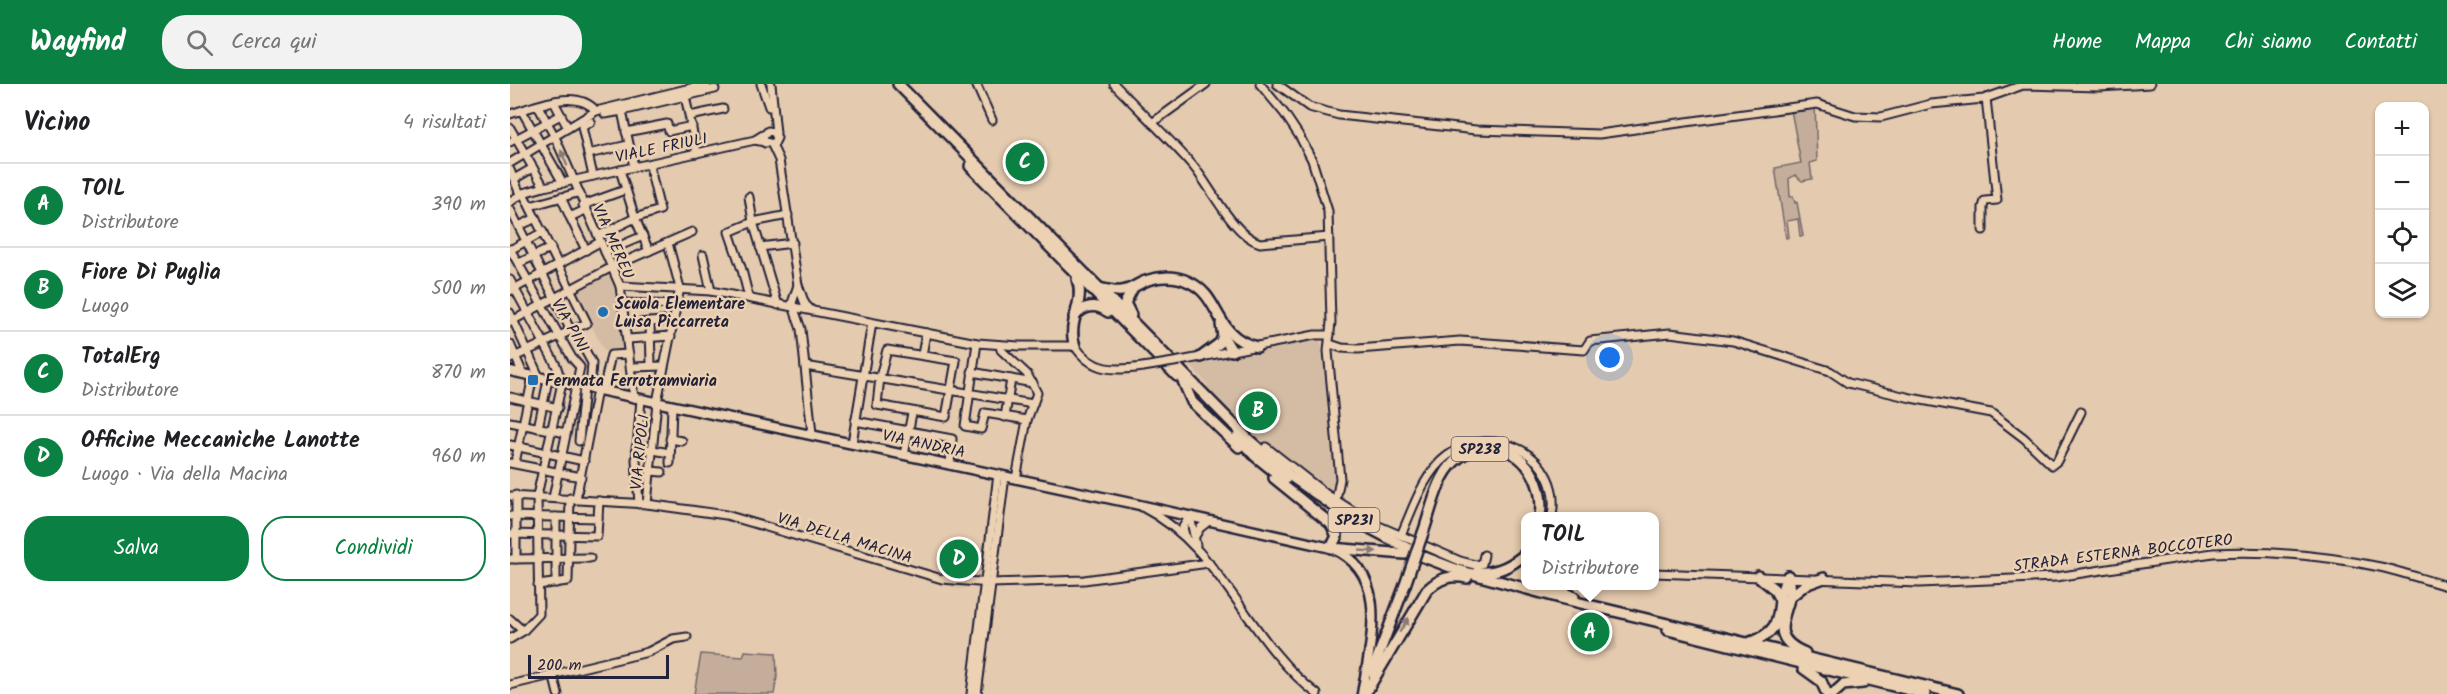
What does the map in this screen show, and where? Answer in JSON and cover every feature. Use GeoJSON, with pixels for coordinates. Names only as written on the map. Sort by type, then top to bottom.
{"type":"FeatureCollection","features":[{"type":"Feature","properties":{"kind":"highway","name":"SP231"},"geometry":{"type":"LineString","coordinates":[[891,84],[1076,275],[1249,441],[1289,475],[1348,517],[1430,559],[1475,576],[1521,588]]}},
{"type":"Feature","properties":{"kind":"highway","name":"SP231"},"geometry":{"type":"LineString","coordinates":[[898,84],[1099,288],[1137,332],[1255,456],[1290,484],[1351,525],[1433,567],[1573,607],[1958,694]]}},
{"type":"Feature","properties":{"kind":"highway"},"geometry":{"type":"LineString","coordinates":[[1075,346],[1071,330],[1081,294],[1076,275]]}},
{"type":"Feature","properties":{"kind":"highway"},"geometry":{"type":"LineString","coordinates":[[1099,288],[1116,291],[1133,288],[1160,278],[1177,278],[1189,282],[1199,288],[1208,298],[1233,337],[1244,344],[1257,347]]}},
{"type":"Feature","properties":{"kind":"highway"},"geometry":{"type":"LineString","coordinates":[[1074,317],[1089,306],[1101,307],[1131,335],[1137,332],[1125,307],[1126,297],[1133,288]]}},
{"type":"Feature","properties":{"kind":"highway"},"geometry":{"type":"LineString","coordinates":[[1221,321],[1223,336],[1232,351]]}},
{"type":"Feature","properties":{"kind":"highway"},"geometry":{"type":"LineString","coordinates":[[1201,357],[1220,343],[1223,336]]}},
{"type":"Feature","properties":{"kind":"highway"},"geometry":{"type":"LineString","coordinates":[[1232,351],[1233,337]]}},
{"type":"Feature","properties":{"kind":"highway"},"geometry":{"type":"LineString","coordinates":[[1183,381],[1186,392],[1199,409],[1266,471],[1331,524],[1337,536],[1331,548],[1405,554]]}},
{"type":"Feature","properties":{"kind":"highway","name":"SP238"},"geometry":{"type":"LineString","coordinates":[[1364,694],[1436,494],[1453,462],[1466,452],[1486,448],[1495,448],[1513,454],[1528,466],[1540,492],[1540,512]]}},
{"type":"Feature","properties":{"kind":"highway"},"geometry":{"type":"LineString","coordinates":[[1430,559],[1437,558],[1462,568],[1485,573],[1503,569],[1521,556]]}},
{"type":"Feature","properties":{"kind":"highway"},"geometry":{"type":"LineString","coordinates":[[1364,694],[1426,590],[1449,576],[1484,582]]}},
{"type":"Feature","properties":{"kind":"highway"},"geometry":{"type":"LineString","coordinates":[[1758,576],[1774,589],[1781,604]]}},
{"type":"Feature","properties":{"kind":"highway"},"geometry":{"type":"LineString","coordinates":[[1788,576],[1791,584],[1790,597],[1781,619],[1784,636],[1796,649],[1821,657],[1832,664]]}},
{"type":"Feature","properties":{"kind":"highway"},"geometry":{"type":"LineString","coordinates":[[1746,647],[1773,630],[1781,604],[1782,589],[1788,576]]}},
{"type":"Feature","properties":{"kind":"highway"},"geometry":{"type":"LineString","coordinates":[[1790,597],[1805,585],[1824,578]]}},
{"type":"Feature","properties":{"kind":"highway","name":"SP231"},"geometry":{"type":"LineString","coordinates":[[1531,590],[1925,694]]}},
{"type":"Feature","properties":{"kind":"highway"},"geometry":{"type":"LineString","coordinates":[[1561,590],[1573,597],[1618,608],[1642,618]]}},
{"type":"Feature","properties":{"kind":"highway"},"geometry":{"type":"LineString","coordinates":[[1746,647],[1798,665],[1811,672],[1821,681],[1827,694]]}},
{"type":"Feature","properties":{"kind":"highway"},"geometry":{"type":"LineString","coordinates":[[1833,694],[1843,685],[1859,682],[1891,690],[1898,688]]}},
{"type":"Feature","properties":{"kind":"main road","name":"VIA ANDRIA"},"geometry":{"type":"LineString","coordinates":[[510,371],[812,434],[1331,548],[1346,554],[1354,561],[1363,573],[1372,599],[1373,621],[1364,694]]}},
{"type":"Feature","properties":{"kind":"street"},"geometry":{"type":"LineString","coordinates":[[605,114],[622,111],[706,84]]}},
{"type":"Feature","properties":{"kind":"street"},"geometry":{"type":"LineString","coordinates":[[761,84],[770,111],[771,123],[767,138],[779,160]]}},
{"type":"Feature","properties":{"kind":"street"},"geometry":{"type":"LineString","coordinates":[[771,84],[779,160],[798,285],[796,309],[801,329],[812,434]]}},
{"type":"Feature","properties":{"kind":"street"},"geometry":{"type":"LineString","coordinates":[[976,84],[992,120]]}},
{"type":"Feature","properties":{"kind":"street"},"geometry":{"type":"LineString","coordinates":[[1114,84],[1195,168],[1230,216],[1251,240],[1260,243],[1329,237]]}},
{"type":"Feature","properties":{"kind":"street"},"geometry":{"type":"LineString","coordinates":[[1152,123],[1206,84]]}},
{"type":"Feature","properties":{"kind":"street"},"geometry":{"type":"LineString","coordinates":[[1260,84],[1284,113],[1312,160],[1328,211],[1330,339],[1328,351],[1340,479],[1336,500]]}},
{"type":"Feature","properties":{"kind":"street"},"geometry":{"type":"LineString","coordinates":[[1277,84],[1309,107],[1339,115],[1476,130],[1599,134],[1817,104],[1855,116],[1881,117],[1931,104],[1958,103],[1986,98],[2023,85],[2099,87],[2150,84]]}},
{"type":"Feature","properties":{"kind":"street"},"geometry":{"type":"LineString","coordinates":[[690,89],[690,116],[698,153]]}},
{"type":"Feature","properties":{"kind":"street"},"geometry":{"type":"LineString","coordinates":[[510,163],[596,111],[690,89],[715,89]]}},
{"type":"Feature","properties":{"kind":"street"},"geometry":{"type":"LineString","coordinates":[[1983,230],[1985,201],[1997,200],[1986,98]]}},
{"type":"Feature","properties":{"kind":"street"},"geometry":{"type":"LineString","coordinates":[[510,114],[570,99],[589,105],[596,111]]}},
{"type":"Feature","properties":{"kind":"street"},"geometry":{"type":"LineString","coordinates":[[554,102],[568,128]]}},
{"type":"Feature","properties":{"kind":"street","name":"VIA MEREU"},"geometry":{"type":"LineString","coordinates":[[538,106],[555,137],[584,208],[620,286],[631,367],[638,399],[636,447],[643,504]]}},
{"type":"Feature","properties":{"kind":"street"},"geometry":{"type":"LineString","coordinates":[[690,116],[723,109]]}},
{"type":"Feature","properties":{"kind":"street"},"geometry":{"type":"LineString","coordinates":[[522,111],[563,183]]}},
{"type":"Feature","properties":{"kind":"street"},"geometry":{"type":"LineString","coordinates":[[622,111],[634,167]]}},
{"type":"Feature","properties":{"kind":"street"},"geometry":{"type":"LineString","coordinates":[[513,141],[561,115]]}},
{"type":"Feature","properties":{"kind":"street"},"geometry":{"type":"LineString","coordinates":[[591,122],[582,127],[593,176]]}},
{"type":"Feature","properties":{"kind":"street"},"geometry":{"type":"LineString","coordinates":[[626,132],[667,124],[669,131],[692,126]]}},
{"type":"Feature","properties":{"kind":"street"},"geometry":{"type":"LineString","coordinates":[[510,128],[513,141],[524,154],[544,187]]}},
{"type":"Feature","properties":{"kind":"street"},"geometry":{"type":"LineString","coordinates":[[767,138],[777,136]]}},
{"type":"Feature","properties":{"kind":"street","name":"VIALE FRIULI"},"geometry":{"type":"LineString","coordinates":[[522,194],[573,180],[777,136]]}},
{"type":"Feature","properties":{"kind":"street"},"geometry":{"type":"LineString","coordinates":[[588,154],[628,145]]}},
{"type":"Feature","properties":{"kind":"street"},"geometry":{"type":"LineString","coordinates":[[513,290],[586,250],[599,239],[635,218],[660,210],[649,164]]}},
{"type":"Feature","properties":{"kind":"street"},"geometry":{"type":"LineString","coordinates":[[514,179],[533,168]]}},
{"type":"Feature","properties":{"kind":"street"},"geometry":{"type":"LineString","coordinates":[[510,170],[560,265],[587,323],[513,358]]}},
{"type":"Feature","properties":{"kind":"street"},"geometry":{"type":"LineString","coordinates":[[620,170],[635,218],[649,251]]}},
{"type":"Feature","properties":{"kind":"street"},"geometry":{"type":"LineString","coordinates":[[570,217],[584,208],[625,190]]}},
{"type":"Feature","properties":{"kind":"street"},"geometry":{"type":"LineString","coordinates":[[530,206],[578,193]]}},
{"type":"Feature","properties":{"kind":"street"},"geometry":{"type":"LineString","coordinates":[[510,202],[522,194]]}},
{"type":"Feature","properties":{"kind":"street"},"geometry":{"type":"LineString","coordinates":[[561,197],[586,250]]}},
{"type":"Feature","properties":{"kind":"street"},"geometry":{"type":"LineString","coordinates":[[748,197],[777,304]]}},
{"type":"Feature","properties":{"kind":"street"},"geometry":{"type":"LineString","coordinates":[[510,209],[554,298],[592,363],[590,389],[579,441]]}},
{"type":"Feature","properties":{"kind":"street"},"geometry":{"type":"LineString","coordinates":[[749,298],[729,232],[753,222],[788,215]]}},
{"type":"Feature","properties":{"kind":"street"},"geometry":{"type":"LineString","coordinates":[[519,226],[536,218]]}},
{"type":"Feature","properties":{"kind":"street"},"geometry":{"type":"LineString","coordinates":[[510,249],[543,232]]}},
{"type":"Feature","properties":{"kind":"street"},"geometry":{"type":"LineString","coordinates":[[538,428],[542,404],[540,378],[511,318],[527,313],[612,267],[692,232]]}},
{"type":"Feature","properties":{"kind":"street"},"geometry":{"type":"LineString","coordinates":[[605,252],[643,236]]}},
{"type":"Feature","properties":{"kind":"street"},"geometry":{"type":"LineString","coordinates":[[668,243],[680,288]]}},
{"type":"Feature","properties":{"kind":"street"},"geometry":{"type":"LineString","coordinates":[[760,247],[792,243]]}},
{"type":"Feature","properties":{"kind":"street"},"geometry":{"type":"LineString","coordinates":[[519,263],[551,248]]}},
{"type":"Feature","properties":{"kind":"street","name":"VIA PINI"},"geometry":{"type":"LineString","coordinates":[[510,249],[530,280],[572,358],[580,367],[590,389]]}},
{"type":"Feature","properties":{"kind":"street"},"geometry":{"type":"LineString","coordinates":[[703,255],[711,291]]}},
{"type":"Feature","properties":{"kind":"street"},"geometry":{"type":"LineString","coordinates":[[510,280],[513,290],[556,364],[562,382],[537,496],[539,614],[523,631],[510,639]]}},
{"type":"Feature","properties":{"kind":"street"},"geometry":{"type":"LineString","coordinates":[[620,286],[711,291],[977,343],[1075,346],[1081,356],[1099,368],[1120,370],[1315,336],[1330,339],[1342,348],[1358,350],[1460,341],[1584,350],[1590,341],[1670,333],[1704,336],[1733,341],[1779,354],[1830,371],[1848,383],[1991,413],[2024,438],[2052,465],[2057,461],[2081,412]]}},
{"type":"Feature","properties":{"kind":"street","name":"VIA RIPOLI"},"geometry":{"type":"LineString","coordinates":[[643,504],[650,471],[657,402],[680,288]]}},
{"type":"Feature","properties":{"kind":"street"},"geometry":{"type":"LineString","coordinates":[[777,304],[798,295]]}},
{"type":"Feature","properties":{"kind":"street"},"geometry":{"type":"LineString","coordinates":[[798,295],[813,312]]}},
{"type":"Feature","properties":{"kind":"street"},"geometry":{"type":"LineString","coordinates":[[622,303],[677,304]]}},
{"type":"Feature","properties":{"kind":"street"},"geometry":{"type":"LineString","coordinates":[[625,324],[675,320]]}},
{"type":"Feature","properties":{"kind":"street"},"geometry":{"type":"LineString","coordinates":[[650,322],[651,366]]}},
{"type":"Feature","properties":{"kind":"street"},"geometry":{"type":"LineString","coordinates":[[852,443],[872,323]]}},
{"type":"Feature","properties":{"kind":"street"},"geometry":{"type":"LineString","coordinates":[[922,355],[926,333]]}},
{"type":"Feature","properties":{"kind":"street"},"geometry":{"type":"LineString","coordinates":[[627,339],[671,336]]}},
{"type":"Feature","properties":{"kind":"street"},"geometry":{"type":"LineString","coordinates":[[977,343],[965,426],[981,429],[985,413],[1027,420]]}},
{"type":"Feature","properties":{"kind":"street"},"geometry":{"type":"LineString","coordinates":[[510,344],[513,358],[523,374]]}},
{"type":"Feature","properties":{"kind":"street"},"geometry":{"type":"LineString","coordinates":[[1000,345],[1000,350],[1017,364],[1033,383],[1036,393],[1027,420],[1016,478]]}},
{"type":"Feature","properties":{"kind":"street"},"geometry":{"type":"LineString","coordinates":[[887,350],[922,355],[956,361],[946,417],[912,413],[877,405],[880,377],[887,350]]}},
{"type":"Feature","properties":{"kind":"street"},"geometry":{"type":"LineString","coordinates":[[553,498],[566,436],[590,389],[611,355],[629,354]]}},
{"type":"Feature","properties":{"kind":"street"},"geometry":{"type":"LineString","coordinates":[[631,367],[664,366]]}},
{"type":"Feature","properties":{"kind":"street"},"geometry":{"type":"LineString","coordinates":[[805,366],[1033,404]]}},
{"type":"Feature","properties":{"kind":"street"},"geometry":{"type":"LineString","coordinates":[[580,367],[593,368]]}},
{"type":"Feature","properties":{"kind":"street"},"geometry":{"type":"LineString","coordinates":[[972,372],[1033,383]]}},
{"type":"Feature","properties":{"kind":"street"},"geometry":{"type":"LineString","coordinates":[[540,378],[527,401],[513,463],[580,477]]}},
{"type":"Feature","properties":{"kind":"street"},"geometry":{"type":"LineString","coordinates":[[1005,417],[1011,379]]}},
{"type":"Feature","properties":{"kind":"street"},"geometry":{"type":"LineString","coordinates":[[538,585],[568,582],[569,517],[588,443],[590,389]]}},
{"type":"Feature","properties":{"kind":"street"},"geometry":{"type":"LineString","coordinates":[[510,397],[558,408]]}},
{"type":"Feature","properties":{"kind":"street"},"geometry":{"type":"LineString","coordinates":[[670,462],[672,406]]}},
{"type":"Feature","properties":{"kind":"street"},"geometry":{"type":"LineString","coordinates":[[904,455],[912,413]]}},
{"type":"Feature","properties":{"kind":"street"},"geometry":{"type":"LineString","coordinates":[[855,421],[952,439],[950,465]]}},
{"type":"Feature","properties":{"kind":"street"},"geometry":{"type":"LineString","coordinates":[[510,422],[552,430],[588,443]]}},
{"type":"Feature","properties":{"kind":"street"},"geometry":{"type":"LineString","coordinates":[[654,428],[670,431]]}},
{"type":"Feature","properties":{"kind":"street"},"geometry":{"type":"LineString","coordinates":[[670,439],[682,441]]}},
{"type":"Feature","properties":{"kind":"street"},"geometry":{"type":"LineString","coordinates":[[1401,535],[1432,471],[1445,457],[1460,447],[1479,441],[1495,440],[1509,443],[1527,453],[1538,463],[1553,495],[1552,512]]}},
{"type":"Feature","properties":{"kind":"street"},"geometry":{"type":"LineString","coordinates":[[510,445],[584,461]]}},
{"type":"Feature","properties":{"kind":"street"},"geometry":{"type":"LineString","coordinates":[[636,447],[670,453]]}},
{"type":"Feature","properties":{"kind":"street"},"geometry":{"type":"LineString","coordinates":[[1266,447],[1297,473],[1372,523],[1467,563],[1482,564],[1484,555]]}},
{"type":"Feature","properties":{"kind":"street"},"geometry":{"type":"LineString","coordinates":[[650,471],[662,472]]}},
{"type":"Feature","properties":{"kind":"street"},"geometry":{"type":"LineString","coordinates":[[973,694],[1001,475]]}},
{"type":"Feature","properties":{"kind":"street"},"geometry":{"type":"LineString","coordinates":[[513,495],[513,559],[590,558]]}},
{"type":"Feature","properties":{"kind":"street","name":"VIA DELLA MACINA"},"geometry":{"type":"LineString","coordinates":[[513,495],[643,504],[726,515],[942,579],[987,583],[1084,580],[1209,563]]}},
{"type":"Feature","properties":{"kind":"street"},"geometry":{"type":"LineString","coordinates":[[513,534],[597,536],[599,501]]}},
{"type":"Feature","properties":{"kind":"street"},"geometry":{"type":"LineString","coordinates":[[1135,504],[1156,515],[1185,536],[1197,548],[1280,659],[1317,694]]}},
{"type":"Feature","properties":{"kind":"street"},"geometry":{"type":"LineString","coordinates":[[513,516],[598,518]]}},
{"type":"Feature","properties":{"kind":"street"},"geometry":{"type":"LineString","coordinates":[[1185,536],[1183,527],[1190,516]]}},
{"type":"Feature","properties":{"kind":"street"},"geometry":{"type":"LineString","coordinates":[[1190,516],[1197,548]]}},
{"type":"Feature","properties":{"kind":"street"},"geometry":{"type":"LineString","coordinates":[[556,517],[556,583]]}},
{"type":"Feature","properties":{"kind":"street"},"geometry":{"type":"LineString","coordinates":[[1194,538],[1200,528],[1209,521]]}},
{"type":"Feature","properties":{"kind":"street","name":"STRADA ESTERNA BOCCOTERO"},"geometry":{"type":"LineString","coordinates":[[1659,573],[1788,576],[1920,583],[2056,577],[2213,552],[2238,551],[2326,559],[2381,567],[2447,586]]}},
{"type":"Feature","properties":{"kind":"street"},"geometry":{"type":"LineString","coordinates":[[510,619],[523,631]]}},
{"type":"Feature","properties":{"kind":"street"},"geometry":{"type":"LineString","coordinates":[[510,685],[648,652],[673,639],[687,637]]}},
{"type":"Feature","properties":{"kind":"street"},"geometry":{"type":"LineString","coordinates":[[553,674],[558,694]]}},
{"type":"Feature","properties":{"kind":"shaded area"},"geometry":{"type":"Polygon","coordinates":[[[1815,106],[1817,161],[1810,163],[1812,179],[1802,181],[1795,175],[1789,179],[1790,197],[1793,196],[1795,203],[1797,202],[1803,236],[1800,236],[1798,219],[1787,221],[1789,237],[1786,238],[1775,168],[1801,163],[1791,110],[1797,108],[1799,111],[1805,111],[1806,107],[1815,106]]]}},
{"type":"Feature","properties":{"kind":"shaded area","name":"Scuola Elementare Luisa Piccarreta"},"geometry":{"type":"Polygon","coordinates":[[[610,270],[619,289],[626,349],[604,351],[574,290],[610,270]]]}},
{"type":"Feature","properties":{"kind":"shaded area"},"geometry":{"type":"Polygon","coordinates":[[[1316,339],[1321,342],[1329,400],[1337,485],[1335,490],[1326,490],[1301,473],[1300,468],[1267,442],[1262,446],[1204,388],[1208,385],[1188,363],[1316,339]]]}},
{"type":"Feature","properties":{"kind":"shaded area"},"geometry":{"type":"Polygon","coordinates":[[[1570,612],[1612,621],[1617,645],[1615,650],[1608,652],[1575,645],[1566,630],[1570,612]]]}},
{"type":"Feature","properties":{"kind":"shaded area"},"geometry":{"type":"Polygon","coordinates":[[[745,651],[776,653],[777,677],[774,694],[694,694],[701,654],[743,657],[745,651]]]}},
{"type":"Feature","properties":{"kind":"place","name":"TotalErg"},"geometry":{"type":"Point","coordinates":[1025,162]}},
{"type":"Feature","properties":{"kind":"place","name":"Scuola Elementare Luisa Piccarreta"},"geometry":{"type":"Point","coordinates":[603,312]}},
{"type":"Feature","properties":{"kind":"place","name":"Fermata Ferrotramviaria"},"geometry":{"type":"Point","coordinates":[533,380]}},
{"type":"Feature","properties":{"kind":"place","name":"Fiore Di Puglia"},"geometry":{"type":"Point","coordinates":[1258,411]}},
{"type":"Feature","properties":{"kind":"place","name":"Officine Meccaniche Lanotte"},"geometry":{"type":"Point","coordinates":[959,559]}},
{"type":"Feature","properties":{"kind":"place","name":"TOIL"},"geometry":{"type":"Point","coordinates":[1590,632]}}]}
